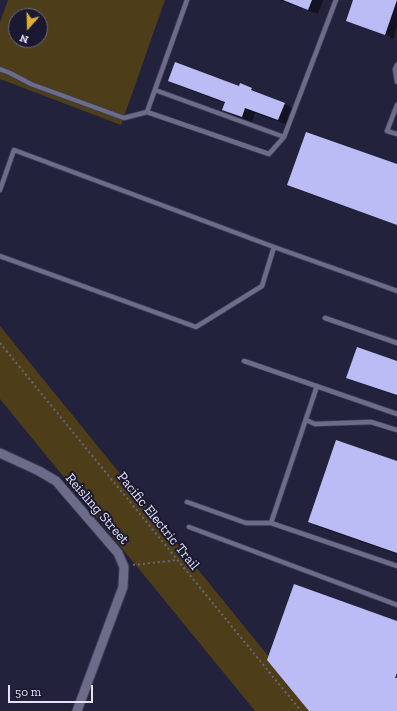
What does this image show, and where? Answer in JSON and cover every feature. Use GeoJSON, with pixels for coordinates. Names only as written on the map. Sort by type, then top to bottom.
{"type":"FeatureCollection","features":[{"type":"Feature","properties":{"kind":"street","name":"Reisling Street"},"geometry":{"type":"LineString","coordinates":[[0,453],[39,471],[56,481],[118,553],[124,566]]}},
{"type":"Feature","properties":{"kind":"street"},"geometry":{"type":"LineString","coordinates":[[77,711],[124,587],[124,566]]}},
{"type":"Feature","properties":{"kind":"lane"},"geometry":{"type":"LineString","coordinates":[[147,112],[187,0]]}},
{"type":"Feature","properties":{"kind":"lane"},"geometry":{"type":"LineString","coordinates":[[0,69],[31,84],[124,118],[147,112],[269,154],[284,137],[336,0]]}},
{"type":"Feature","properties":{"kind":"lane"},"geometry":{"type":"LineString","coordinates":[[397,65],[395,69],[397,82]]}},
{"type":"Feature","properties":{"kind":"lane"},"geometry":{"type":"LineString","coordinates":[[155,90],[284,137]]}},
{"type":"Feature","properties":{"kind":"lane"},"geometry":{"type":"LineString","coordinates":[[397,105],[387,130],[397,134]]}},
{"type":"Feature","properties":{"kind":"lane"},"geometry":{"type":"LineString","coordinates":[[0,190],[14,150],[274,247],[397,291]]}},
{"type":"Feature","properties":{"kind":"lane"},"geometry":{"type":"LineString","coordinates":[[0,256],[196,327],[262,286],[274,247]]}},
{"type":"Feature","properties":{"kind":"lane"},"geometry":{"type":"LineString","coordinates":[[325,318],[397,343]]}},
{"type":"Feature","properties":{"kind":"lane"},"geometry":{"type":"LineString","coordinates":[[244,361],[397,414]]}},
{"type":"Feature","properties":{"kind":"lane"},"geometry":{"type":"LineString","coordinates":[[271,523],[317,386]]}},
{"type":"Feature","properties":{"kind":"lane"},"geometry":{"type":"LineString","coordinates":[[306,420],[315,424],[371,422],[397,430]]}},
{"type":"Feature","properties":{"kind":"lane"},"geometry":{"type":"LineString","coordinates":[[187,502],[246,523],[271,523],[397,566]]}},
{"type":"Feature","properties":{"kind":"lane"},"geometry":{"type":"LineString","coordinates":[[189,527],[397,605]]}},
{"type":"Feature","properties":{"kind":"path","name":"Pacific Electric Trail"},"geometry":{"type":"LineString","coordinates":[[0,343],[301,711]]}},
{"type":"Feature","properties":{"kind":"path"},"geometry":{"type":"LineString","coordinates":[[124,566],[178,560]]}},
{"type":"Feature","properties":{"kind":"shaded area"},"geometry":{"type":"Polygon","coordinates":[[[8,0],[165,0],[121,125],[0,79],[0,22],[8,0]]]}},
{"type":"Feature","properties":{"kind":"shaded area"},"geometry":{"type":"Polygon","coordinates":[[[0,326],[313,711],[255,711],[0,399],[0,326]]]}},
{"type":"Feature","properties":{"kind":"building"},"geometry":{"type":"Polygon","coordinates":[[[283,0],[312,0],[308,10],[283,0]]]}},
{"type":"Feature","properties":{"kind":"building"},"geometry":{"type":"Polygon","coordinates":[[[353,0],[397,0],[385,35],[346,21],[353,0]]]}},
{"type":"Feature","properties":{"kind":"building"},"geometry":{"type":"Polygon","coordinates":[[[175,62],[239,86],[240,83],[252,88],[251,90],[285,103],[278,120],[245,108],[242,117],[222,110],[225,102],[168,81],[175,62]]]}},
{"type":"Feature","properties":{"kind":"building"},"geometry":{"type":"Polygon","coordinates":[[[306,132],[397,164],[397,225],[287,185],[306,132]]]}},
{"type":"Feature","properties":{"kind":"building"},"geometry":{"type":"Polygon","coordinates":[[[357,347],[397,361],[397,395],[346,378],[357,347]]]}},
{"type":"Feature","properties":{"kind":"building"},"geometry":{"type":"Polygon","coordinates":[[[336,440],[397,461],[397,553],[308,522],[336,440]]]}},
{"type":"Feature","properties":{"kind":"building"},"geometry":{"type":"Polygon","coordinates":[[[294,584],[397,621],[397,673],[395,678],[397,678],[397,711],[309,711],[267,660],[294,584]]]}}]}
